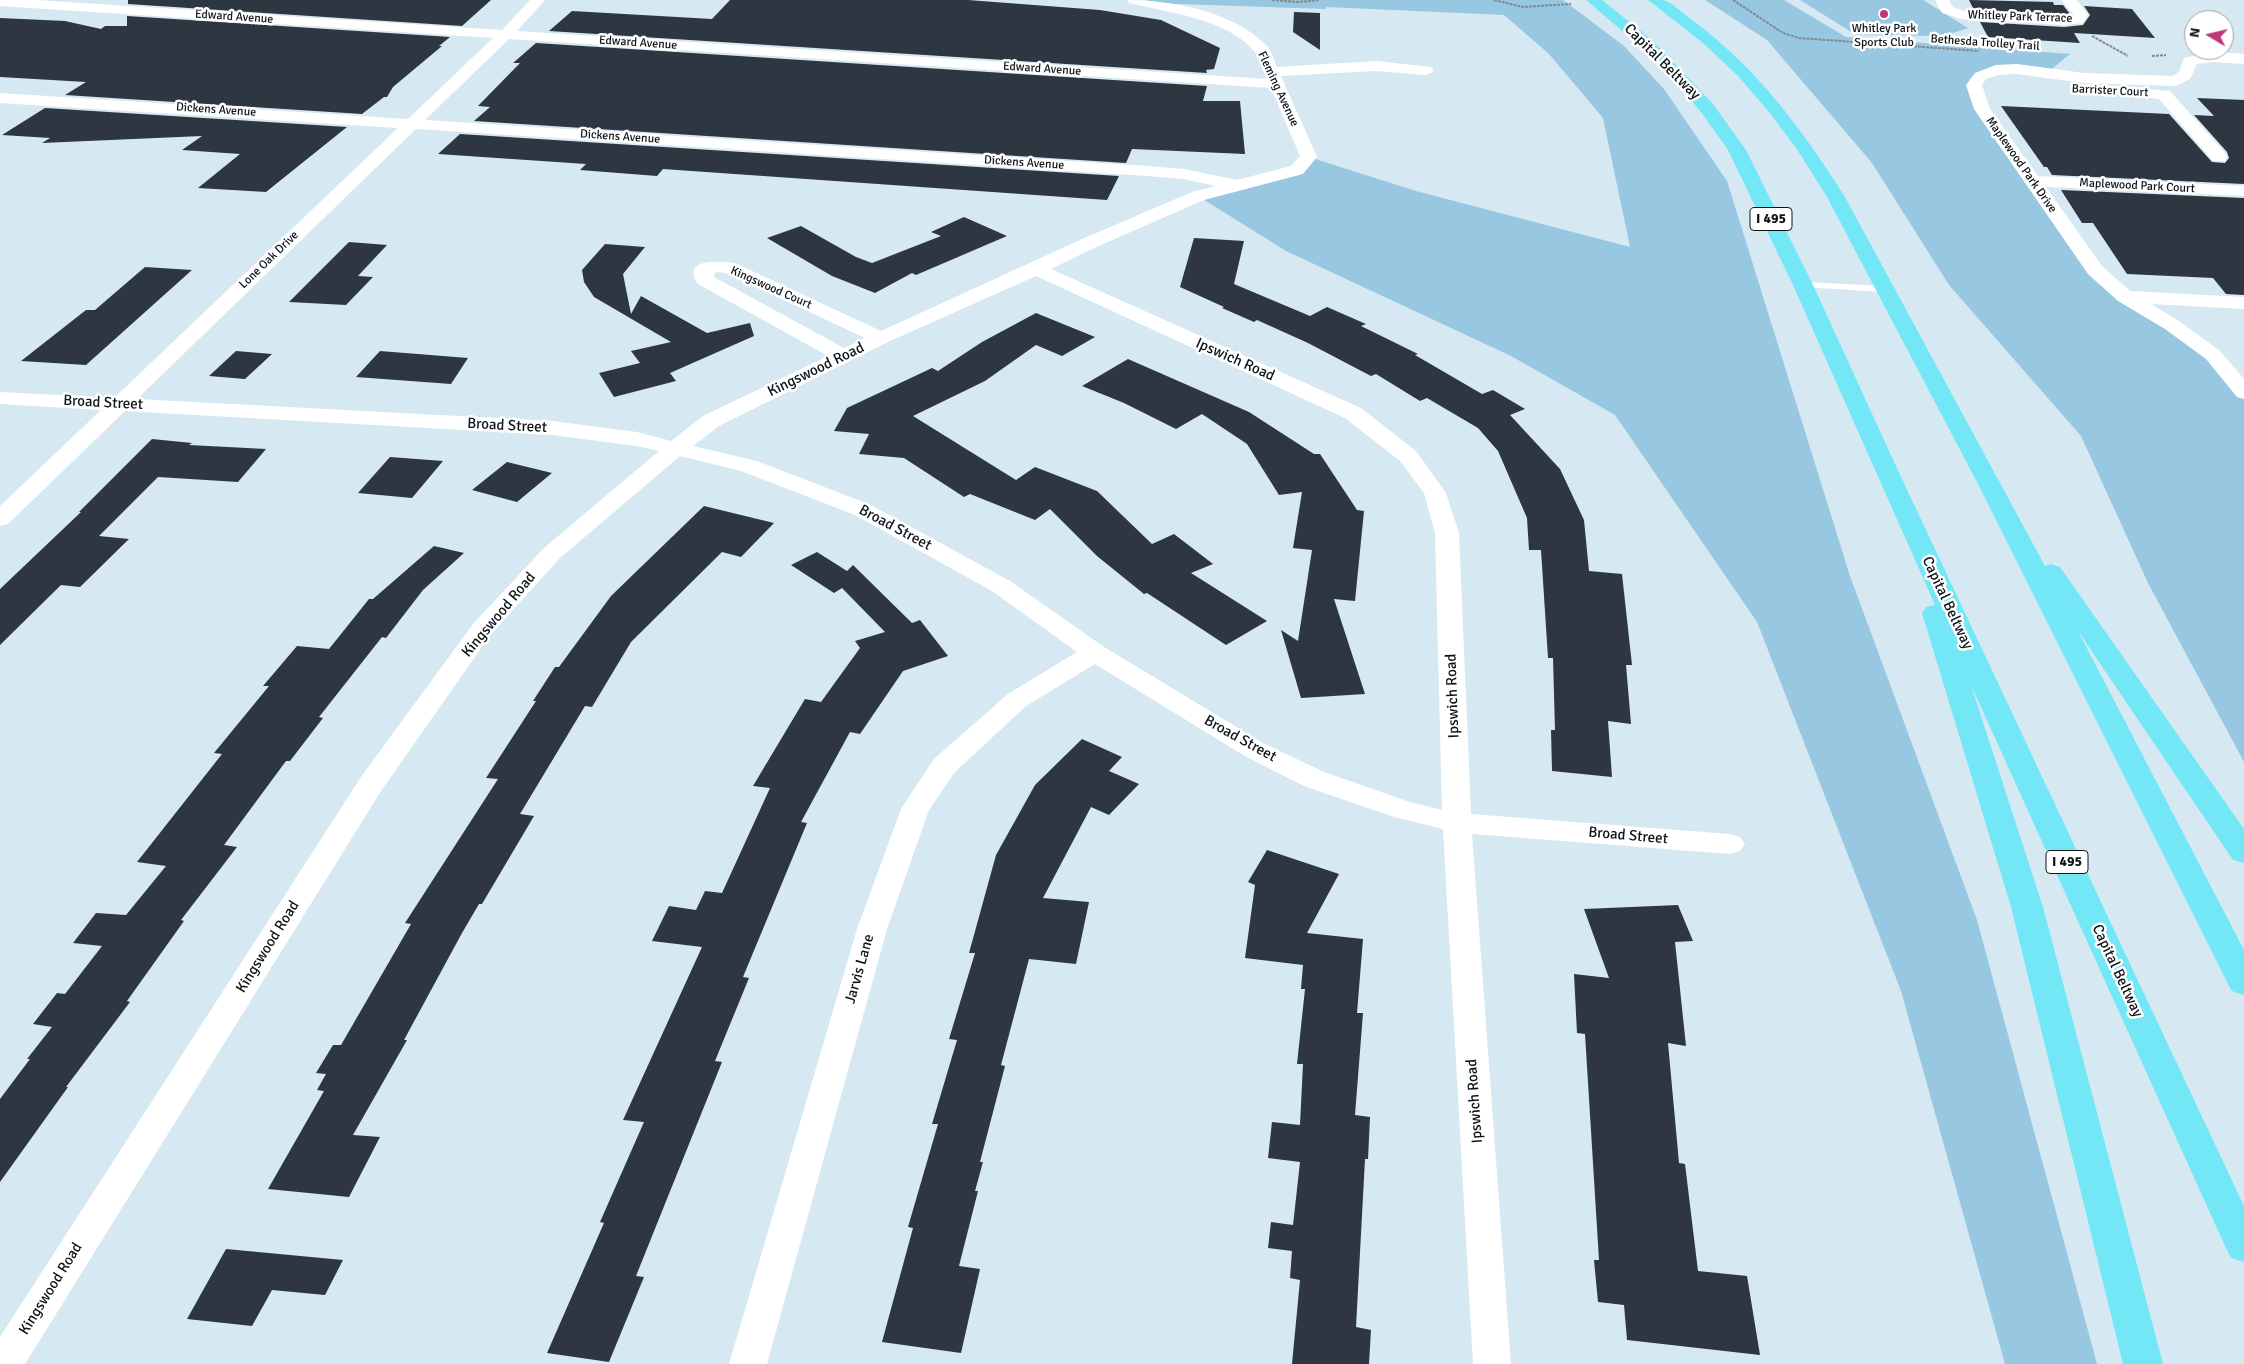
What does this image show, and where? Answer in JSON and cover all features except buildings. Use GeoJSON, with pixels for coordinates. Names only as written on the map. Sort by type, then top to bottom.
{"type":"FeatureCollection","features":[{"type":"Feature","properties":{"kind":"highway","name":"Capital Beltway"},"geometry":{"type":"LineString","coordinates":[[1593,0],[1646,43],[1680,76],[1707,108],[1737,150],[1802,285],[2244,1246]]}},
{"type":"Feature","properties":{"kind":"highway"},"geometry":{"type":"LineString","coordinates":[[1655,0],[1709,40],[1744,73],[1775,108],[1806,149],[1836,196],[1884,289],[1989,482],[2244,982]]}},
{"type":"Feature","properties":{"kind":"highway"},"geometry":{"type":"LineString","coordinates":[[1890,479],[1943,636],[2027,907],[2143,1364]]}},
{"type":"Feature","properties":{"kind":"highway"},"geometry":{"type":"LineString","coordinates":[[1989,482],[2244,852]]}},
{"type":"Feature","properties":{"kind":"street","name":"Lone Oak Drive"},"geometry":{"type":"LineString","coordinates":[[0,518],[505,35],[538,0]]}},
{"type":"Feature","properties":{"kind":"street","name":"Fleming Avenue"},"geometry":{"type":"LineString","coordinates":[[1134,0],[1205,16],[1243,33],[1262,50],[1309,157],[1297,170],[1240,185]]}},
{"type":"Feature","properties":{"kind":"street","name":"Whitley Park Terrace"},"geometry":{"type":"LineString","coordinates":[[1942,0],[1947,10],[1962,15],[2064,21],[2078,20],[2081,15],[2076,6],[2068,0]]}},
{"type":"Feature","properties":{"kind":"street","name":"Edward Avenue"},"geometry":{"type":"LineString","coordinates":[[0,2],[505,35],[1274,78],[1376,66],[1426,70]]}},
{"type":"Feature","properties":{"kind":"street"},"geometry":{"type":"LineString","coordinates":[[1974,85],[1980,76],[1996,70],[2017,69],[2084,78],[2176,81],[2185,76],[2189,70],[2189,61],[2213,57],[2244,59]]}},
{"type":"Feature","properties":{"kind":"street"},"geometry":{"type":"LineString","coordinates":[[1974,85],[2002,86]]}},
{"type":"Feature","properties":{"kind":"street","name":"Maplewood Park Drive"},"geometry":{"type":"LineString","coordinates":[[1974,85],[1982,109],[2095,270],[2125,297],[2172,325],[2213,354],[2243,390]]}},
{"type":"Feature","properties":{"kind":"street","name":"Barrister Court"},"geometry":{"type":"LineString","coordinates":[[2040,88],[2164,94],[2219,157]]}},
{"type":"Feature","properties":{"kind":"street","name":"Dickens Avenue"},"geometry":{"type":"LineString","coordinates":[[4,101],[411,123],[1147,171],[1184,174],[1240,185]]}},
{"type":"Feature","properties":{"kind":"street","name":"Maplewood Park Court"},"geometry":{"type":"LineString","coordinates":[[2031,181],[2244,191]]}},
{"type":"Feature","properties":{"kind":"street","name":"Kingswood Road"},"geometry":{"type":"LineString","coordinates":[[3,1362],[371,784],[482,630],[552,553],[677,447],[711,421],[881,338],[1036,269],[1087,244],[1198,196],[1240,185]]}},
{"type":"Feature","properties":{"kind":"street","name":"Kingswood Court"},"geometry":{"type":"LineString","coordinates":[[844,356],[704,280],[704,270],[713,266],[730,268],[881,338]]}},
{"type":"Feature","properties":{"kind":"street","name":"Ipswich Road"},"geometry":{"type":"LineString","coordinates":[[1036,269],[1353,413],[1408,456],[1435,493],[1447,533],[1458,823],[1492,1364]]}},
{"type":"Feature","properties":{"kind":"street"},"geometry":{"type":"LineString","coordinates":[[2125,297],[2244,303]]}},
{"type":"Feature","properties":{"kind":"street","name":"Broad Street"},"geometry":{"type":"LineString","coordinates":[[0,398],[120,403],[552,428],[637,439],[677,447],[749,466],[863,510],[1001,586],[1095,653],[1253,749],[1314,778],[1404,810],[1458,823],[1730,844]]}},
{"type":"Feature","properties":{"kind":"street","name":"Jarvis Lane"},"geometry":{"type":"LineString","coordinates":[[748,1364],[872,929],[915,809],[944,766],[1017,700],[1095,653]]}},
{"type":"Feature","properties":{"kind":"lane"},"geometry":{"type":"LineString","coordinates":[[1802,285],[1884,289]]}},
{"type":"Feature","properties":{"kind":"path"},"geometry":{"type":"LineString","coordinates":[[1272,0],[1298,2],[1319,0]]}},
{"type":"Feature","properties":{"kind":"path"},"geometry":{"type":"LineString","coordinates":[[1494,0],[1523,8],[1554,6]]}},
{"type":"Feature","properties":{"kind":"path","name":"Bethesda Trolley Trail"},"geometry":{"type":"LineString","coordinates":[[1733,0],[1783,33],[1799,38],[1981,51]]}},
{"type":"Feature","properties":{"kind":"path"},"geometry":{"type":"LineString","coordinates":[[2064,21],[2131,58],[2124,58]]}},
{"type":"Feature","properties":{"kind":"path"},"geometry":{"type":"LineString","coordinates":[[2149,56],[2166,54],[2189,61]]}},
{"type":"Feature","properties":{"kind":"shaded area"},"geometry":{"type":"Polygon","coordinates":[[[1147,0],[1563,0],[1624,46],[1664,89],[1727,181],[1850,576],[1977,920],[2097,1364],[2005,1364],[1901,991],[1757,622],[1615,415],[1511,356],[1286,251],[1198,196],[1297,170],[1309,157],[1416,191],[1630,247],[1603,118],[1549,54],[1504,15],[1327,7],[1325,9],[1150,3],[1147,0]]]}},
{"type":"Feature","properties":{"kind":"shaded area"},"geometry":{"type":"Polygon","coordinates":[[[1705,0],[1784,0],[1846,37],[2070,54],[2048,72],[1996,70],[1974,85],[2095,270],[2172,325],[2244,393],[2244,762],[2148,583],[2081,436],[1949,285],[1872,163],[1767,40],[1705,0]]]}},
{"type":"Feature","properties":{"kind":"shaded area","name":"Whitley Park Sports Club"},"geometry":{"type":"Polygon","coordinates":[[[1800,0],[1923,0],[1968,28],[1944,36],[1856,35],[1800,0]]]}},
{"type":"Feature","properties":{"kind":"place","name":"Whitley Park Sports Club"},"geometry":{"type":"Point","coordinates":[1884,14]}}]}
